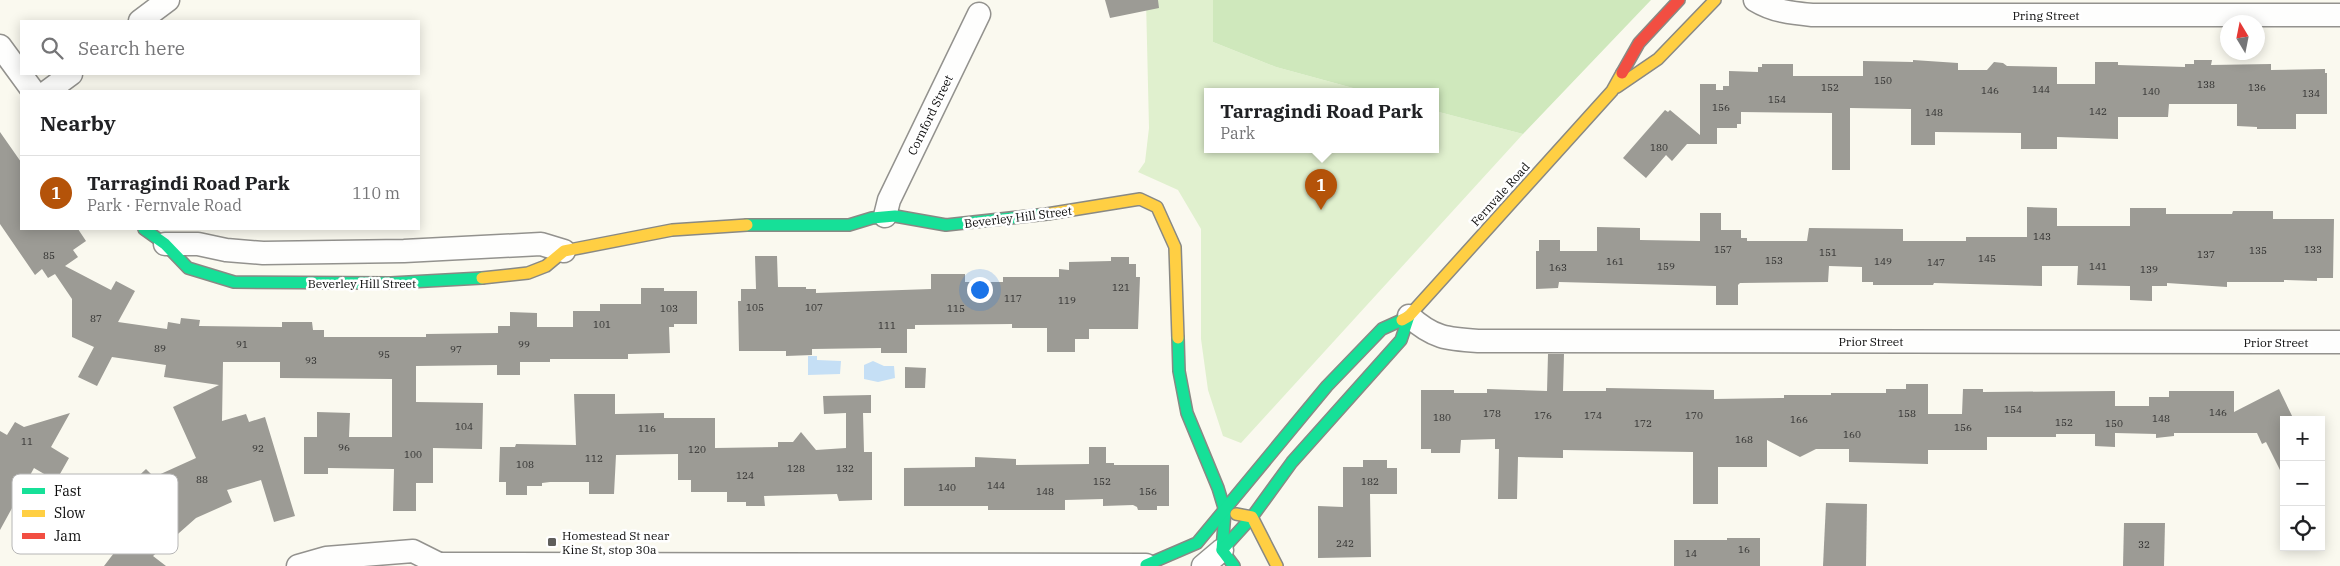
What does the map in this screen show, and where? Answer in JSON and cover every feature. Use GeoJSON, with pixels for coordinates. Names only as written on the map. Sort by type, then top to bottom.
{"type":"FeatureCollection","features":[{"type":"Feature","properties":{"kind":"street"},"geometry":{"type":"LineString","coordinates":[[141,20],[168,0]]}},
{"type":"Feature","properties":{"kind":"street","name":"Fernvale Road"},"geometry":{"type":"LineString","coordinates":[[1228,558],[1252,517],[1292,462],[1401,340],[1410,316],[1612,91],[1639,43],[1679,0]]}},
{"type":"Feature","properties":{"kind":"street","name":"Fernvale Road"},"geometry":{"type":"LineString","coordinates":[[1612,91],[1658,59],[1715,0]]}},
{"type":"Feature","properties":{"kind":"street","name":"Pring Street"},"geometry":{"type":"LineString","coordinates":[[1755,0],[1768,8],[1787,13],[1812,14],[2340,15]]}},
{"type":"Feature","properties":{"kind":"street","name":"Cornford Street"},"geometry":{"type":"LineString","coordinates":[[885,216],[889,200],[979,14]]}},
{"type":"Feature","properties":{"kind":"street"},"geometry":{"type":"LineString","coordinates":[[0,46],[20,73]]}},
{"type":"Feature","properties":{"kind":"street"},"geometry":{"type":"LineString","coordinates":[[21,75],[32,90]]}},
{"type":"Feature","properties":{"kind":"street"},"geometry":{"type":"LineString","coordinates":[[49,90],[70,75]]}},
{"type":"Feature","properties":{"kind":"street","name":"Beverley Hill Street"},"geometry":{"type":"LineString","coordinates":[[165,244],[198,244],[263,253],[404,251],[541,244],[564,251],[672,230],[741,225],[842,225],[885,216],[897,216],[932,225],[946,225],[1038,216],[1140,199],[1158,207],[1175,247],[1179,371],[1183,394],[1187,413],[1218,488],[1225,511]]}},
{"type":"Feature","properties":{"kind":"street","name":"Beverley Hill Street"},"geometry":{"type":"LineString","coordinates":[[145,230],[165,244],[188,268],[234,282],[391,283],[455,281],[528,273],[546,266],[564,251]]}},
{"type":"Feature","properties":{"kind":"street","name":"Fernvale Road"},"geometry":{"type":"LineString","coordinates":[[1147,566],[1197,543],[1327,386],[1382,329],[1410,316]]}},
{"type":"Feature","properties":{"kind":"street","name":"Prior Street"},"geometry":{"type":"LineString","coordinates":[[1410,316],[1424,329],[1437,337],[1478,341],[2340,342]]}},
{"type":"Feature","properties":{"kind":"street"},"geometry":{"type":"LineString","coordinates":[[1203,566],[1228,558],[1225,511],[1252,517],[1277,566]]}},
{"type":"Feature","properties":{"kind":"street"},"geometry":{"type":"LineString","coordinates":[[298,566],[326,558],[413,550],[436,565],[1147,566]]}},
{"type":"Feature","properties":{"kind":"green space"},"geometry":{"type":"Polygon","coordinates":[[[1146,0],[1213,0],[1213,42],[1276,67],[1353,88],[1204,88],[1204,153],[1439,153],[1439,112],[1523,134],[1241,443],[1223,436],[1208,390],[1201,339],[1201,229],[1178,190],[1138,172],[1145,162],[1149,128],[1146,0]]]}},
{"type":"Feature","properties":{"kind":"green space"},"geometry":{"type":"Polygon","coordinates":[[[1213,0],[1651,0],[1523,134],[1439,112],[1439,88],[1353,88],[1276,67],[1213,42],[1213,0]]]}},
{"type":"Feature","properties":{"kind":"water"},"geometry":{"type":"Polygon","coordinates":[[[808,356],[817,356],[817,360],[841,361],[840,374],[808,375],[808,356]]]}},
{"type":"Feature","properties":{"kind":"water"},"geometry":{"type":"Polygon","coordinates":[[[873,361],[884,366],[894,366],[895,378],[878,382],[864,379],[864,365],[873,361]]]}},
{"type":"Feature","properties":{"kind":"building"},"geometry":{"type":"Polygon","coordinates":[[[1105,0],[1158,0],[1159,8],[1110,18],[1105,0]]]}},
{"type":"Feature","properties":{"kind":"building"},"geometry":{"type":"Polygon","coordinates":[[[1913,60],[1958,63],[1958,70],[1987,70],[1994,62],[2003,63],[2007,66],[2057,67],[2057,84],[2095,84],[2095,62],[2118,62],[2118,65],[2185,67],[2185,64],[2194,64],[2194,60],[2212,60],[2211,65],[2271,64],[2271,70],[2325,69],[2325,73],[2327,73],[2327,114],[2296,114],[2296,129],[2257,129],[2257,127],[2237,126],[2237,104],[2169,104],[2168,117],[2118,117],[2118,139],[2057,137],[2057,149],[2021,149],[2021,133],[1935,132],[1935,145],[1911,145],[1911,109],[1850,108],[1850,170],[1832,170],[1832,113],[1741,112],[1741,124],[1737,124],[1737,128],[1717,128],[1717,144],[1687,144],[1672,161],[1666,155],[1646,178],[1623,158],[1665,110],[1668,112],[1670,110],[1700,135],[1700,84],[1716,84],[1716,90],[1723,90],[1723,86],[1729,86],[1729,71],[1758,72],[1758,67],[1762,67],[1762,64],[1793,64],[1793,76],[1863,76],[1863,61],[1913,62],[1913,60]]]}},
{"type":"Feature","properties":{"kind":"building"},"geometry":{"type":"Polygon","coordinates":[[[0,132],[20,161],[20,230],[79,230],[86,241],[73,250],[78,257],[65,266],[111,290],[116,281],[135,291],[118,322],[167,329],[168,322],[180,324],[181,318],[200,320],[199,326],[282,327],[282,322],[312,322],[313,330],[324,330],[324,337],[426,337],[426,334],[498,333],[498,326],[510,326],[510,312],[537,313],[537,327],[573,327],[573,311],[600,311],[600,304],[641,304],[641,288],[664,288],[664,291],[697,291],[697,324],[674,324],[674,327],[669,327],[670,353],[628,354],[628,359],[550,359],[550,362],[520,362],[520,375],[497,375],[497,365],[416,366],[416,402],[483,403],[482,449],[433,448],[433,483],[416,483],[416,511],[393,511],[394,469],[328,468],[328,474],[304,474],[304,437],[317,437],[317,412],[350,413],[349,437],[392,437],[392,379],[280,378],[280,362],[223,362],[222,421],[246,414],[249,422],[265,417],[295,516],[274,522],[261,480],[227,490],[232,502],[196,518],[178,534],[178,474],[161,474],[196,458],[173,407],[219,385],[164,377],[166,365],[112,357],[97,386],[78,377],[94,347],[72,337],[72,299],[55,274],[48,278],[42,269],[35,275],[0,224],[0,132]]]}},
{"type":"Feature","properties":{"kind":"building"},"geometry":{"type":"Polygon","coordinates":[[[2027,207],[2057,208],[2057,226],[2130,226],[2130,208],[2166,208],[2166,214],[2232,214],[2233,211],[2273,211],[2273,219],[2334,219],[2333,278],[2317,278],[2317,281],[2227,282],[2227,287],[2167,283],[2167,286],[2152,286],[2152,301],[2130,300],[2130,286],[2077,285],[2078,266],[2042,266],[2042,286],[1934,283],[1933,285],[1873,285],[1873,282],[1862,282],[1862,267],[1829,266],[1828,282],[1740,283],[1738,285],[1738,305],[1716,305],[1716,286],[1559,282],[1558,288],[1536,289],[1536,251],[1539,251],[1539,240],[1560,240],[1560,251],[1597,251],[1597,227],[1640,228],[1640,240],[1700,241],[1700,213],[1721,213],[1721,230],[1741,230],[1741,238],[1747,238],[1747,241],[1807,241],[1809,228],[1903,229],[1903,241],[1966,241],[1966,237],[2027,237],[2027,207]]]}},
{"type":"Feature","properties":{"kind":"building"},"geometry":{"type":"Polygon","coordinates":[[[755,256],[777,256],[778,287],[806,287],[806,289],[816,289],[816,293],[931,289],[931,274],[965,274],[965,282],[1003,282],[1003,277],[1059,277],[1059,269],[1069,270],[1069,262],[1111,261],[1111,257],[1129,257],[1129,264],[1136,264],[1136,277],[1140,277],[1138,329],[1089,329],[1089,339],[1075,339],[1075,352],[1047,352],[1047,328],[1012,328],[1012,324],[915,325],[915,329],[907,329],[907,353],[881,353],[881,348],[812,349],[812,355],[786,356],[786,351],[739,351],[738,301],[741,301],[741,289],[756,289],[755,256]]]}},
{"type":"Feature","properties":{"kind":"building"},"geometry":{"type":"Polygon","coordinates":[[[1548,354],[1564,354],[1563,391],[1606,391],[1606,388],[1714,390],[1714,399],[1784,398],[1784,395],[1886,393],[1886,389],[1906,389],[1906,384],[1928,384],[1928,414],[1962,414],[1963,389],[1983,389],[1983,392],[2115,391],[2115,406],[2149,406],[2149,397],[2169,397],[2169,391],[2234,391],[2234,412],[2279,389],[2292,416],[2280,416],[2280,470],[2266,442],[2262,444],[2257,433],[2174,433],[2174,436],[2156,438],[2156,434],[2115,433],[2115,447],[2095,446],[2095,434],[2056,434],[2056,437],[1987,437],[1987,450],[1928,450],[1928,464],[1849,462],[1849,449],[1816,449],[1800,457],[1767,440],[1767,467],[1718,467],[1718,504],[1693,504],[1693,452],[1563,450],[1563,458],[1518,457],[1517,499],[1498,499],[1499,449],[1495,449],[1495,439],[1461,440],[1460,453],[1431,453],[1431,449],[1421,449],[1421,390],[1454,390],[1454,393],[1487,393],[1487,389],[1547,391],[1548,354]]]}},
{"type":"Feature","properties":{"kind":"building"},"geometry":{"type":"Polygon","coordinates":[[[905,367],[926,368],[925,388],[905,388],[905,367]]]}},
{"type":"Feature","properties":{"kind":"building"},"geometry":{"type":"Polygon","coordinates":[[[574,394],[615,394],[615,414],[664,413],[664,418],[715,418],[715,448],[778,447],[778,442],[793,442],[801,432],[816,450],[846,448],[846,413],[824,414],[823,396],[871,395],[871,413],[863,413],[864,452],[872,452],[872,500],[839,501],[837,494],[764,496],[765,506],[746,506],[746,502],[727,502],[727,492],[691,492],[691,480],[678,480],[678,454],[616,455],[614,494],[589,494],[589,482],[550,482],[542,483],[542,486],[527,486],[527,495],[506,495],[506,482],[499,482],[500,447],[515,447],[516,444],[576,445],[574,394]]]}},
{"type":"Feature","properties":{"kind":"building"},"geometry":{"type":"Polygon","coordinates":[[[70,413],[51,447],[69,458],[60,474],[44,474],[34,468],[31,474],[12,474],[12,508],[0,530],[0,431],[7,435],[15,422],[24,427],[70,413]]]}},
{"type":"Feature","properties":{"kind":"building"},"geometry":{"type":"Polygon","coordinates":[[[1089,447],[1106,447],[1106,463],[1114,463],[1114,465],[1169,465],[1169,506],[1157,506],[1157,510],[1138,510],[1133,505],[1103,506],[1103,499],[1065,500],[1065,510],[988,510],[988,506],[904,506],[904,468],[975,467],[975,457],[1016,459],[1016,465],[1089,464],[1089,447]]]}},
{"type":"Feature","properties":{"kind":"building"},"geometry":{"type":"Polygon","coordinates":[[[1363,460],[1387,460],[1387,468],[1397,468],[1397,494],[1370,494],[1371,557],[1318,558],[1318,506],[1343,507],[1343,467],[1363,467],[1363,460]]]}},
{"type":"Feature","properties":{"kind":"building"},"geometry":{"type":"Polygon","coordinates":[[[146,469],[151,474],[141,474],[146,469]]]}},
{"type":"Feature","properties":{"kind":"building"},"geometry":{"type":"Polygon","coordinates":[[[1826,503],[1867,504],[1866,566],[1823,566],[1826,503]]]}},
{"type":"Feature","properties":{"kind":"building"},"geometry":{"type":"Polygon","coordinates":[[[2124,523],[2165,523],[2164,566],[2123,566],[2124,523]]]}},
{"type":"Feature","properties":{"kind":"building"},"geometry":{"type":"Polygon","coordinates":[[[1727,538],[1760,538],[1760,566],[1674,566],[1674,540],[1727,540],[1727,538]]]}},
{"type":"Feature","properties":{"kind":"building"},"geometry":{"type":"Polygon","coordinates":[[[113,554],[155,554],[153,556],[166,566],[104,566],[113,554]]]}},
{"type":"Feature","properties":{"kind":"traffic: fast"},"geometry":{"type":"LineString","coordinates":[[747,225],[849,225],[872,218],[895,216],[946,225],[1047,214]]}},
{"type":"Feature","properties":{"kind":"traffic: fast"},"geometry":{"type":"LineString","coordinates":[[145,230],[165,244],[188,268],[234,282],[391,283],[482,278]]}},
{"type":"Feature","properties":{"kind":"traffic: fast"},"geometry":{"type":"LineString","coordinates":[[1222,550],[1252,517],[1292,462],[1401,340],[1409,316]]}},
{"type":"Feature","properties":{"kind":"traffic: fast"},"geometry":{"type":"LineString","coordinates":[[1146,565],[1197,543],[1327,386],[1382,329],[1402,320]]}},
{"type":"Feature","properties":{"kind":"traffic: fast"},"geometry":{"type":"LineString","coordinates":[[1178,338],[1179,371],[1187,413],[1218,488],[1225,511],[1222,550],[1234,566]]}},
{"type":"Feature","properties":{"kind":"traffic: slow"},"geometry":{"type":"LineString","coordinates":[[1617,87],[1658,59],[1715,0]]}},
{"type":"Feature","properties":{"kind":"traffic: slow"},"geometry":{"type":"LineString","coordinates":[[1402,320],[1409,316],[1612,91],[1622,73]]}},
{"type":"Feature","properties":{"kind":"traffic: slow"},"geometry":{"type":"LineString","coordinates":[[1047,214],[1140,199],[1157,207],[1175,247],[1178,338]]}},
{"type":"Feature","properties":{"kind":"traffic: slow"},"geometry":{"type":"LineString","coordinates":[[482,278],[528,273],[546,266],[564,251],[672,230],[747,225]]}},
{"type":"Feature","properties":{"kind":"traffic: slow"},"geometry":{"type":"LineString","coordinates":[[1236,514],[1252,517],[1277,566]]}},
{"type":"Feature","properties":{"kind":"traffic: jam"},"geometry":{"type":"LineString","coordinates":[[1622,73],[1639,43],[1679,0]]}},
{"type":"Feature","properties":{"kind":"place","name":"Tarragindi Road Park"},"geometry":{"type":"Point","coordinates":[1321,210]}},
{"type":"Feature","properties":{"kind":"place","name":"Homestead St near Kine St, stop 30a"},"geometry":{"type":"Point","coordinates":[552,542]}}]}
